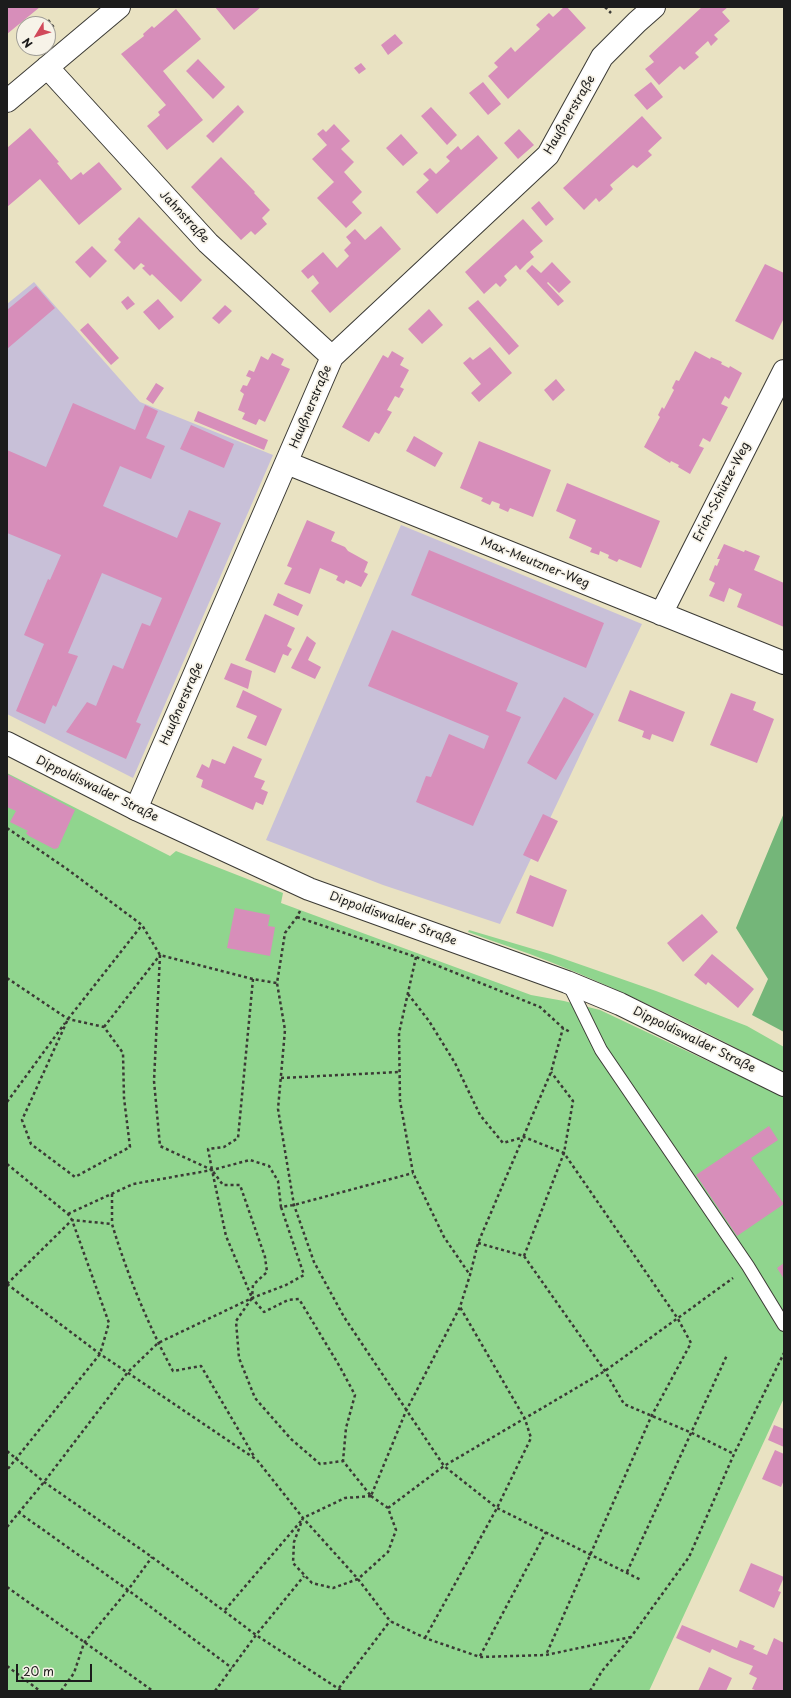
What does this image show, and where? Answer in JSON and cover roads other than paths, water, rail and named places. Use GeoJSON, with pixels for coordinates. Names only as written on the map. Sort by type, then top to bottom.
{"type":"FeatureCollection","features":[{"type":"Feature","properties":{"kind":"street"},"geometry":{"type":"LineString","coordinates":[[7,101],[119,7]]}},
{"type":"Feature","properties":{"kind":"street","name":"Haußnerstraße"},"geometry":{"type":"LineString","coordinates":[[136,809],[332,357],[548,155],[602,58],[654,7]]}},
{"type":"Feature","properties":{"kind":"street","name":"Jahnstraße"},"geometry":{"type":"LineString","coordinates":[[48,67],[208,243],[332,357]]}},
{"type":"Feature","properties":{"kind":"street","name":"Erich-Schütze-Weg"},"geometry":{"type":"LineString","coordinates":[[661,614],[784,371]]}},
{"type":"Feature","properties":{"kind":"street","name":"Max-Meutzner-Weg"},"geometry":{"type":"LineString","coordinates":[[287,463],[784,663]]}},
{"type":"Feature","properties":{"kind":"street","name":"Dippoldiswalder Straße"},"geometry":{"type":"LineString","coordinates":[[7,743],[136,809],[309,889],[567,982],[620,1004],[784,1085]]}},
{"type":"Feature","properties":{"kind":"lane"},"geometry":{"type":"LineString","coordinates":[[567,982],[601,1050],[748,1266],[784,1325]]}}]}
